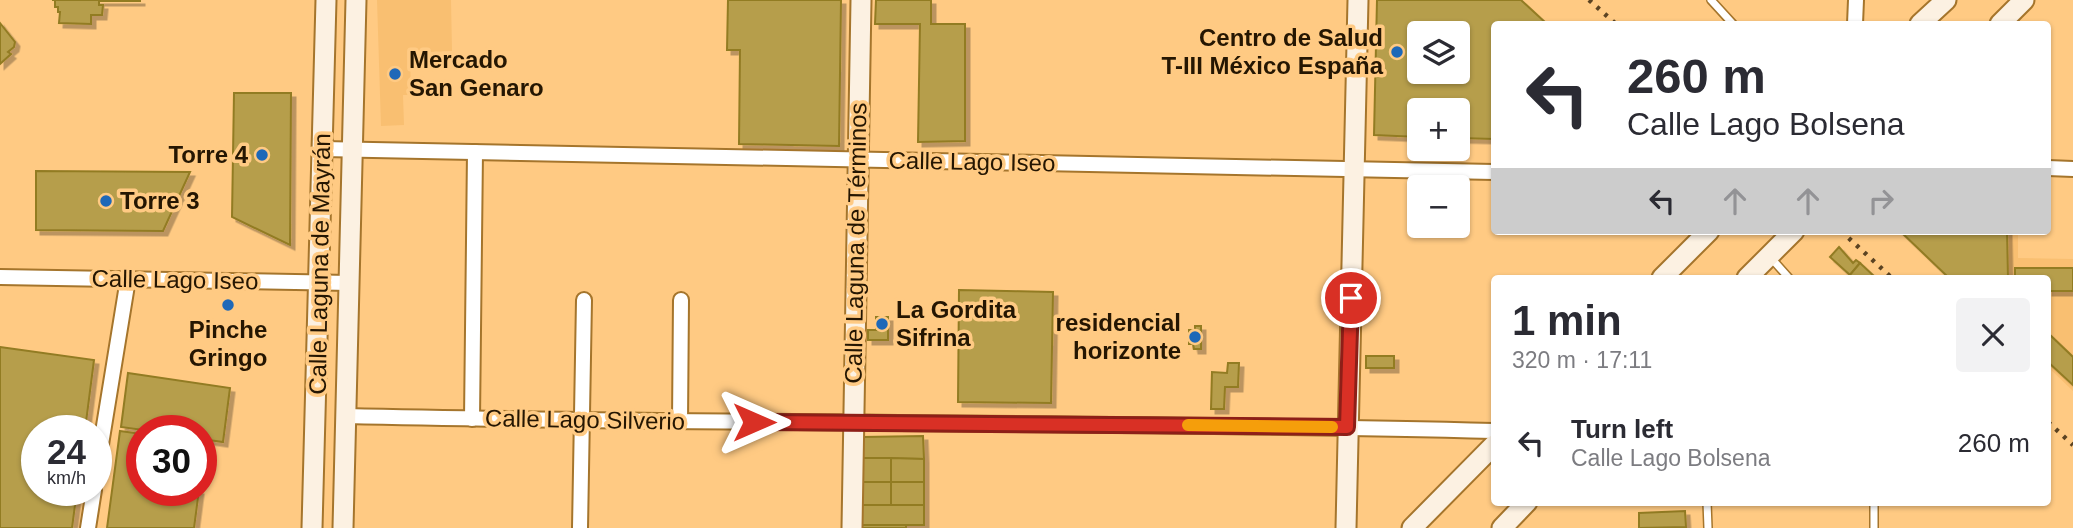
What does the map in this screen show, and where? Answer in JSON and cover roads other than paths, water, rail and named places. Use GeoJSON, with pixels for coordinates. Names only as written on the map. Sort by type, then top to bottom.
{"type":"FeatureCollection","features":[{"type":"Feature","properties":{"kind":"street","name":"Calle Laguna de Mayrán"},"geometry":{"type":"LineString","coordinates":[[312,528],[326,0]]}},
{"type":"Feature","properties":{"kind":"street","name":"Calle Laguna de Mayrán"},"geometry":{"type":"LineString","coordinates":[[343,528],[356,0]]}},
{"type":"Feature","properties":{"kind":"street","name":"Calle Laguna de Términos"},"geometry":{"type":"LineString","coordinates":[[852,528],[861,0]]}},
{"type":"Feature","properties":{"kind":"street"},"geometry":{"type":"LineString","coordinates":[[1346,528],[1358,0]]}},
{"type":"Feature","properties":{"kind":"street"},"geometry":{"type":"LineString","coordinates":[[1855,21],[1856,0]]}},
{"type":"Feature","properties":{"kind":"street"},"geometry":{"type":"LineString","coordinates":[[1923,21],[1945,0]]}},
{"type":"Feature","properties":{"kind":"street"},"geometry":{"type":"LineString","coordinates":[[2003,21],[2024,0]]}},
{"type":"Feature","properties":{"kind":"street"},"geometry":{"type":"LineString","coordinates":[[325,57],[355,58]]}},
{"type":"Feature","properties":{"kind":"street","name":"Calle Lago Iseo"},"geometry":{"type":"LineString","coordinates":[[323,149],[1491,172]]}},
{"type":"Feature","properties":{"kind":"street"},"geometry":{"type":"LineString","coordinates":[[472,419],[475,152]]}},
{"type":"Feature","properties":{"kind":"street"},"geometry":{"type":"LineString","coordinates":[[2051,168],[2073,169]]}},
{"type":"Feature","properties":{"kind":"street"},"geometry":{"type":"LineString","coordinates":[[1665,275],[1705,235]]}},
{"type":"Feature","properties":{"kind":"street"},"geometry":{"type":"LineString","coordinates":[[1769,256],[1771,235]]}},
{"type":"Feature","properties":{"kind":"street"},"geometry":{"type":"LineString","coordinates":[[1750,275],[1790,235]]}},
{"type":"Feature","properties":{"kind":"street","name":"Calle Lago Iseo"},"geometry":{"type":"LineString","coordinates":[[0,277],[350,283]]}},
{"type":"Feature","properties":{"kind":"street"},"geometry":{"type":"LineString","coordinates":[[106,415],[128,279]]}},
{"type":"Feature","properties":{"kind":"street"},"geometry":{"type":"LineString","coordinates":[[680,421],[681,299]]}},
{"type":"Feature","properties":{"kind":"street"},"geometry":{"type":"LineString","coordinates":[[580,528],[584,300]]}},
{"type":"Feature","properties":{"kind":"street","name":"Calle Lago Silverio"},"geometry":{"type":"LineString","coordinates":[[347,416],[1491,431]]}},
{"type":"Feature","properties":{"kind":"street"},"geometry":{"type":"LineString","coordinates":[[1412,528],[1491,448]]}},
{"type":"Feature","properties":{"kind":"street"},"geometry":{"type":"LineString","coordinates":[[88,528],[91,506]]}},
{"type":"Feature","properties":{"kind":"street"},"geometry":{"type":"LineString","coordinates":[[1502,528],[1523,506]]}},
{"type":"Feature","properties":{"kind":"lane"},"geometry":{"type":"LineString","coordinates":[[1712,0],[1728,21]]}},
{"type":"Feature","properties":{"kind":"lane"},"geometry":{"type":"LineString","coordinates":[[1769,256],[1786,275]]}},
{"type":"Feature","properties":{"kind":"lane"},"geometry":{"type":"LineString","coordinates":[[1707,506],[1708,528]]}},
{"type":"Feature","properties":{"kind":"lane"},"geometry":{"type":"LineString","coordinates":[[1874,506],[1874,528]]}},
{"type":"Feature","properties":{"kind":"railway"},"geometry":{"type":"LineString","coordinates":[[1589,0],[1613,21]]}},
{"type":"Feature","properties":{"kind":"railway"},"geometry":{"type":"LineString","coordinates":[[1845,235],[1889,275]]}},
{"type":"Feature","properties":{"kind":"railway"},"geometry":{"type":"LineString","coordinates":[[2051,425],[2073,445]]}},
{"type":"Feature","properties":{"kind":"place","name":"Centro de Salud T-III México España"},"geometry":{"type":"Point","coordinates":[1397,52]}},
{"type":"Feature","properties":{"kind":"place","name":"Mercado San Genaro"},"geometry":{"type":"Point","coordinates":[395,74]}},
{"type":"Feature","properties":{"kind":"place","name":"Torre 4"},"geometry":{"type":"Point","coordinates":[262,155]}},
{"type":"Feature","properties":{"kind":"place","name":"Torre 3"},"geometry":{"type":"Point","coordinates":[106,201]}},
{"type":"Feature","properties":{"kind":"place","name":"Pinche Gringo"},"geometry":{"type":"Point","coordinates":[228,305]}},
{"type":"Feature","properties":{"kind":"place","name":"La Gordita Sifrina"},"geometry":{"type":"Point","coordinates":[882,324]}},
{"type":"Feature","properties":{"kind":"place","name":"residencial horizonte"},"geometry":{"type":"Point","coordinates":[1195,337]}}]}
